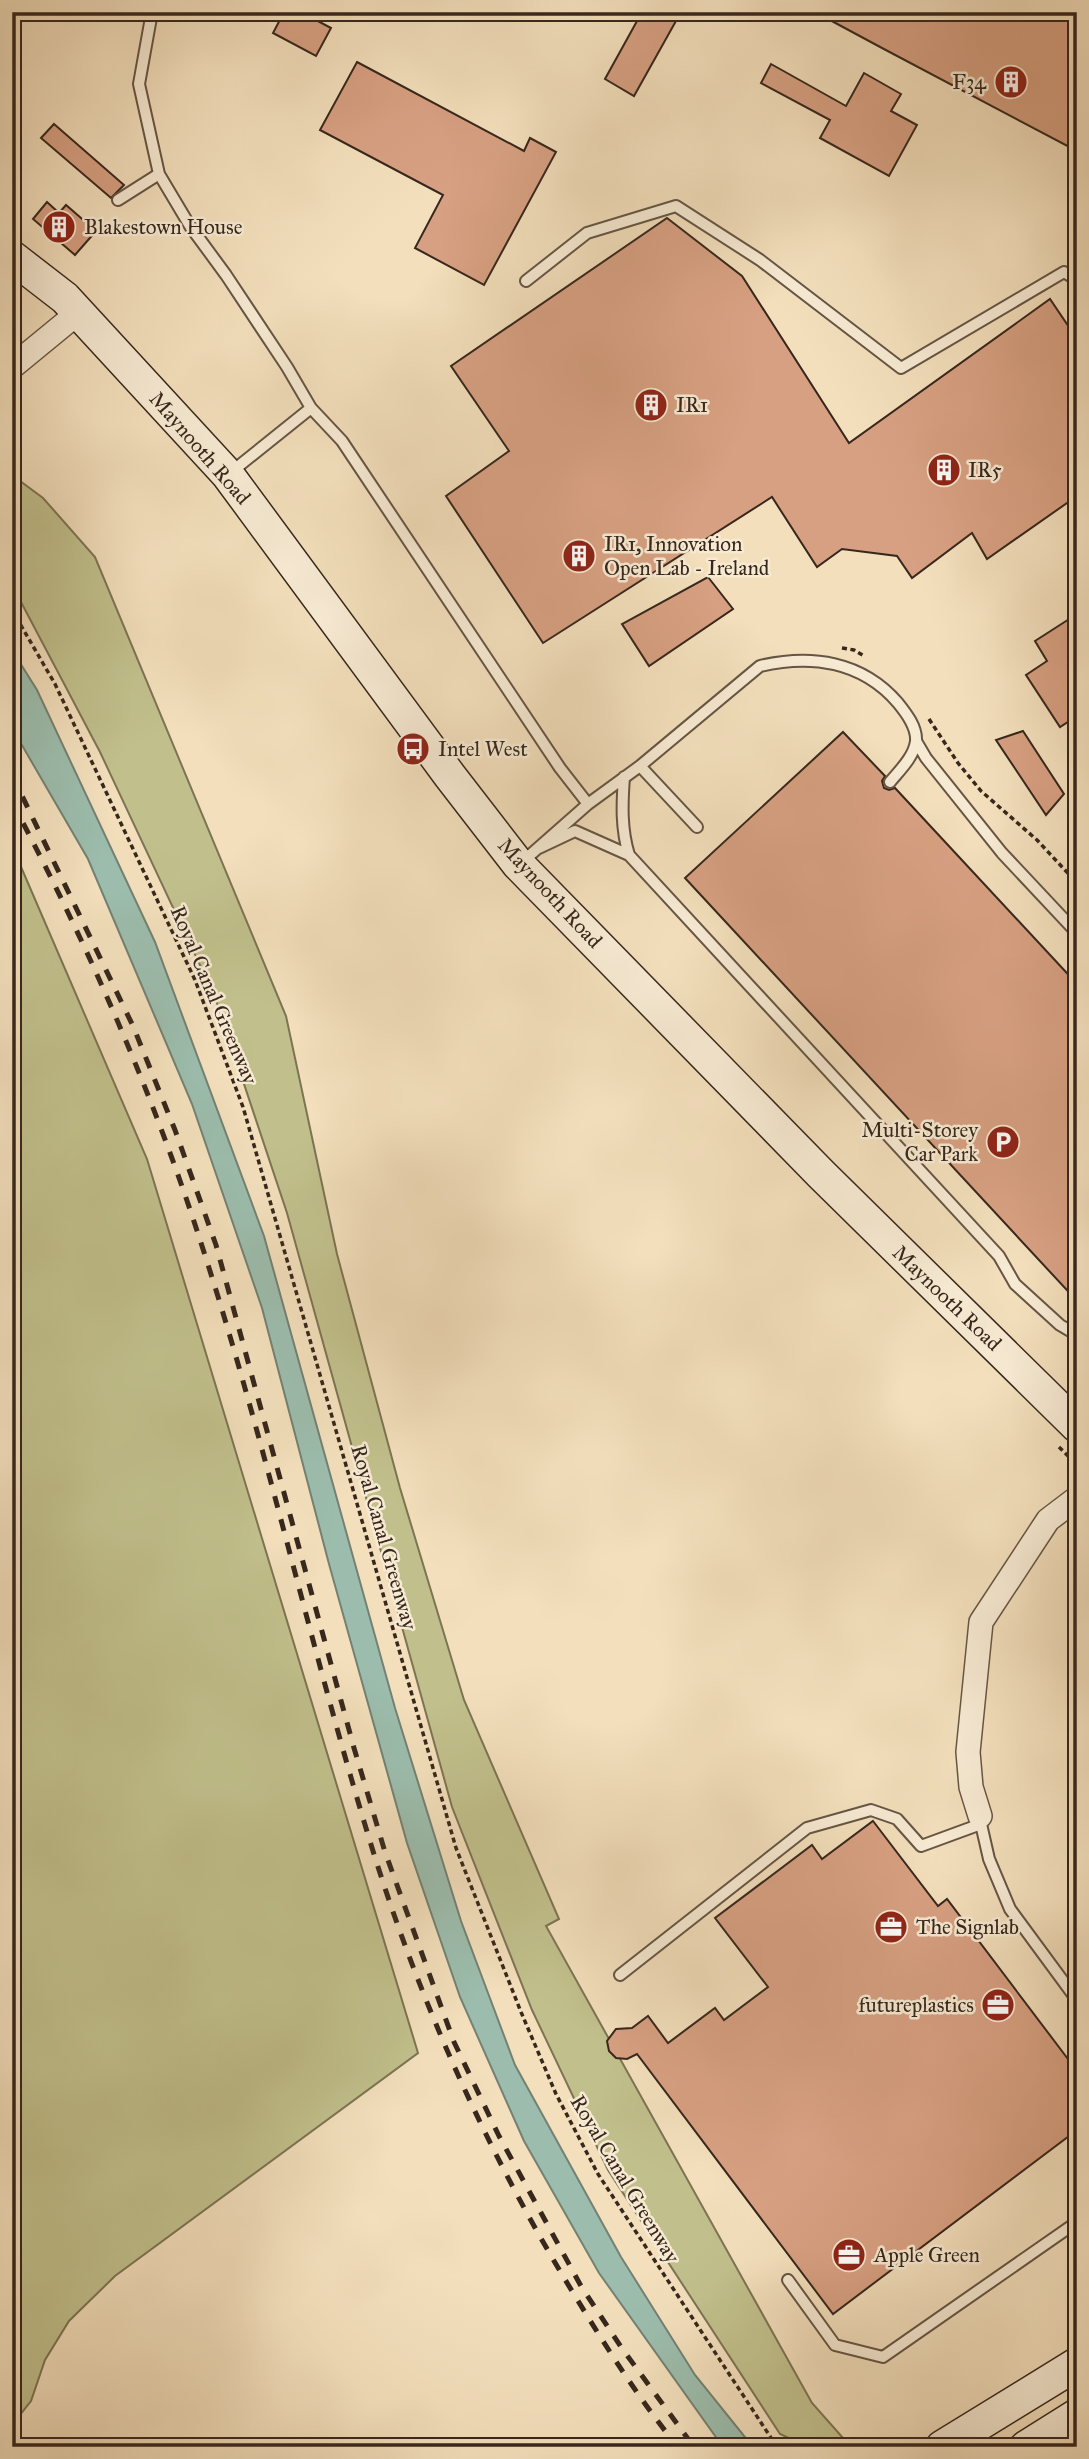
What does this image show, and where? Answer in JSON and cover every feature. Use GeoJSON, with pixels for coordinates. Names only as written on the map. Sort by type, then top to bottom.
{"type":"FeatureCollection","features":[{"type":"Feature","properties":{"kind":"main road","name":"Maynooth Road"},"geometry":{"type":"LineString","coordinates":[[12,257],[79,312],[228,475],[518,864],[821,1174],[1077,1426]]}},
{"type":"Feature","properties":{"kind":"main road"},"geometry":{"type":"LineString","coordinates":[[942,2447],[1077,2364]]}},
{"type":"Feature","properties":{"kind":"main road"},"geometry":{"type":"LineString","coordinates":[[1026,2447],[1077,2415]]}},
{"type":"Feature","properties":{"kind":"street"},"geometry":{"type":"LineString","coordinates":[[12,367],[79,312]]}},
{"type":"Feature","properties":{"kind":"street"},"geometry":{"type":"LineString","coordinates":[[980,1820],[971,1787],[968,1752],[981,1622],[1048,1520],[1077,1498]]}},
{"type":"Feature","properties":{"kind":"lane"},"geometry":{"type":"LineString","coordinates":[[152,12],[139,84],[159,174],[190,226],[226,275],[311,408],[342,441],[561,768],[588,804]]}},
{"type":"Feature","properties":{"kind":"lane"},"geometry":{"type":"LineString","coordinates":[[118,200],[159,174]]}},
{"type":"Feature","properties":{"kind":"lane"},"geometry":{"type":"LineString","coordinates":[[526,281],[587,233],[676,206],[760,260],[901,368],[1064,272],[1077,280]]}},
{"type":"Feature","properties":{"kind":"lane"},"geometry":{"type":"LineString","coordinates":[[228,475],[311,408]]}},
{"type":"Feature","properties":{"kind":"lane"},"geometry":{"type":"LineString","coordinates":[[529,856],[588,804],[639,766],[760,666],[785,660],[831,662],[853,668],[891,696],[910,718],[916,741],[926,758],[1002,853],[1077,933]]}},
{"type":"Feature","properties":{"kind":"lane"},"geometry":{"type":"LineString","coordinates":[[890,782],[907,761],[916,741]]}},
{"type":"Feature","properties":{"kind":"lane"},"geometry":{"type":"LineString","coordinates":[[639,766],[697,827]]}},
{"type":"Feature","properties":{"kind":"lane"},"geometry":{"type":"LineString","coordinates":[[624,777],[624,840],[629,855]]}},
{"type":"Feature","properties":{"kind":"lane"},"geometry":{"type":"LineString","coordinates":[[540,848],[575,831],[629,855],[999,1256],[1015,1284],[1060,1325],[1077,1335]]}},
{"type":"Feature","properties":{"kind":"lane"},"geometry":{"type":"LineString","coordinates":[[620,1975],[807,1828],[871,1810],[897,1819],[921,1846],[980,1820],[989,1859],[1010,1909],[1077,2000]]}},
{"type":"Feature","properties":{"kind":"lane"},"geometry":{"type":"LineString","coordinates":[[788,2280],[835,2345],[883,2357],[1077,2222]]}},
{"type":"Feature","properties":{"kind":"path","name":"Royal Canal Greenway"},"geometry":{"type":"LineString","coordinates":[[12,610],[55,684],[195,981],[243,1107],[456,1848],[521,2012],[556,2094],[598,2174],[777,2447]]}},
{"type":"Feature","properties":{"kind":"path"},"geometry":{"type":"LineString","coordinates":[[841,648],[854,650],[871,659]]}},
{"type":"Feature","properties":{"kind":"path"},"geometry":{"type":"LineString","coordinates":[[925,714],[958,763],[981,791],[1037,840],[1077,883]]}},
{"type":"Feature","properties":{"kind":"shaded area"},"geometry":{"type":"Polygon","coordinates":[[[12,475],[43,498],[95,557],[286,1016],[337,1254],[400,1488],[464,1700],[559,1919],[546,1926],[812,2403],[851,2447],[808,2447],[780,2434],[608,2170],[532,2010],[452,1807],[287,1213],[215,997],[100,752],[12,585],[12,475]]]}},
{"type":"Feature","properties":{"kind":"shaded area"},"geometry":{"type":"Polygon","coordinates":[[[12,650],[37,690],[155,942],[264,1236],[395,1708],[461,1921],[515,2065],[621,2257],[695,2375],[753,2447],[723,2447],[599,2273],[524,2141],[460,1997],[407,1843],[329,1564],[262,1308],[192,1104],[88,859],[12,728],[12,650]]]}},
{"type":"Feature","properties":{"kind":"shaded area"},"geometry":{"type":"Polygon","coordinates":[[[12,846],[147,1159],[418,2053],[115,2276],[69,2321],[45,2360],[31,2401],[12,2425],[12,846]]]}},
{"type":"Feature","properties":{"kind":"building"},"geometry":{"type":"Polygon","coordinates":[[[284,12],[301,12],[331,28],[316,56],[273,33],[284,12]]]}},
{"type":"Feature","properties":{"kind":"building"},"geometry":{"type":"Polygon","coordinates":[[[642,12],[681,12],[634,96],[605,79],[642,12]]]}},
{"type":"Feature","properties":{"kind":"building","name":"F34"},"geometry":{"type":"Polygon","coordinates":[[[815,12],[1077,12],[1077,151],[882,48],[815,12]]]}},
{"type":"Feature","properties":{"kind":"building"},"geometry":{"type":"Polygon","coordinates":[[[357,62],[524,151],[530,138],[556,152],[484,285],[415,248],[443,195],[320,130],[357,62]]]}},
{"type":"Feature","properties":{"kind":"building"},"geometry":{"type":"Polygon","coordinates":[[[771,64],[846,106],[864,73],[901,94],[891,111],[917,125],[889,176],[820,138],[830,120],[761,83],[771,64]]]}},
{"type":"Feature","properties":{"kind":"building"},"geometry":{"type":"Polygon","coordinates":[[[54,124],[124,185],[111,198],[41,138],[54,124]]]}},
{"type":"Feature","properties":{"kind":"building","name":"Blakestown House"},"geometry":{"type":"Polygon","coordinates":[[[47,202],[59,213],[66,205],[96,231],[75,255],[33,219],[47,202]]]}},
{"type":"Feature","properties":{"kind":"building"},"geometry":{"type":"Polygon","coordinates":[[[667,218],[742,276],[849,443],[1050,299],[1077,339],[1077,496],[987,559],[972,533],[912,578],[897,556],[842,549],[817,567],[772,497],[543,643],[446,496],[509,451],[451,366],[667,218]]]}},
{"type":"Feature","properties":{"kind":"building"},"geometry":{"type":"Polygon","coordinates":[[[708,577],[733,609],[649,666],[622,624],[708,577]]]}},
{"type":"Feature","properties":{"kind":"building"},"geometry":{"type":"Polygon","coordinates":[[[1077,614],[1077,716],[1060,727],[1026,675],[1047,661],[1035,641],[1077,614]]]}},
{"type":"Feature","properties":{"kind":"building"},"geometry":{"type":"Polygon","coordinates":[[[1023,731],[1064,794],[1046,815],[996,740],[1023,731]]]}},
{"type":"Feature","properties":{"kind":"building","name":"Multi-Storey Car Park"},"geometry":{"type":"Polygon","coordinates":[[[843,732],[885,776],[882,781],[884,788],[895,788],[1077,984],[1077,1301],[685,878],[843,732]]]}},
{"type":"Feature","properties":{"kind":"building"},"geometry":{"type":"Polygon","coordinates":[[[873,1821],[938,1906],[947,1899],[1077,2071],[1077,2130],[833,2314],[637,2054],[627,2059],[616,2058],[609,2051],[607,2041],[616,2029],[632,2028],[648,2016],[668,2043],[715,2008],[724,2020],[768,1987],[715,1918],[812,1845],[822,1859],[873,1821]]]}},
{"type":"Feature","properties":{"kind":"railway"},"geometry":{"type":"LineString","coordinates":[[12,775],[133,1026],[175,1130],[216,1245],[385,1852],[454,2042],[499,2136],[581,2286],[621,2347],[694,2447]]}},
{"type":"Feature","properties":{"kind":"railway"},"geometry":{"type":"LineString","coordinates":[[12,802],[93,965],[140,1076],[183,1189],[247,1397],[373,1851],[435,2022],[485,2132],[541,2239],[622,2371],[678,2447]]}},
{"type":"Feature","properties":{"kind":"place","name":"F34"},"geometry":{"type":"Point","coordinates":[1011,82]}},
{"type":"Feature","properties":{"kind":"place","name":"Blakestown House"},"geometry":{"type":"Point","coordinates":[59,227]}},
{"type":"Feature","properties":{"kind":"place","name":"IR1"},"geometry":{"type":"Point","coordinates":[651,405]}},
{"type":"Feature","properties":{"kind":"place","name":"IR5"},"geometry":{"type":"Point","coordinates":[944,470]}},
{"type":"Feature","properties":{"kind":"place","name":"IR1, Innovation Open Lab - Ireland"},"geometry":{"type":"Point","coordinates":[579,556]}},
{"type":"Feature","properties":{"kind":"place","name":"Intel West"},"geometry":{"type":"Point","coordinates":[413,749]}},
{"type":"Feature","properties":{"kind":"place","name":"Multi-Storey Car Park"},"geometry":{"type":"Point","coordinates":[1003,1142]}},
{"type":"Feature","properties":{"kind":"place","name":"The Signlab"},"geometry":{"type":"Point","coordinates":[891,1927]}},
{"type":"Feature","properties":{"kind":"place","name":"futureplastics"},"geometry":{"type":"Point","coordinates":[998,2005]}},
{"type":"Feature","properties":{"kind":"place","name":"Apple Green"},"geometry":{"type":"Point","coordinates":[849,2255]}}]}
